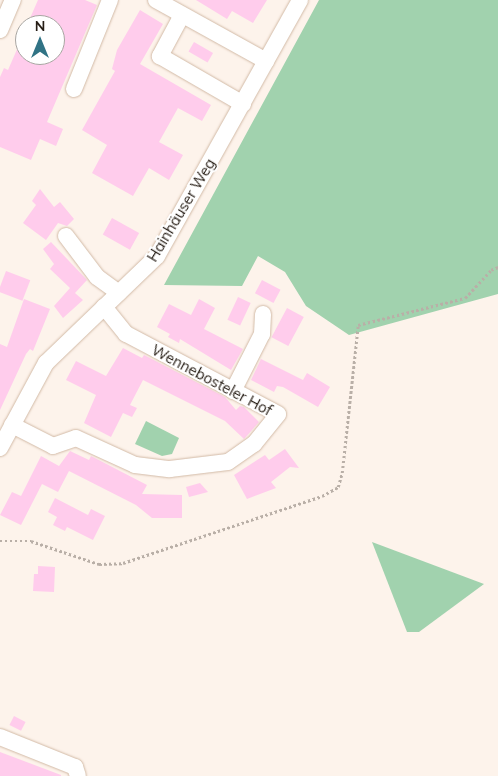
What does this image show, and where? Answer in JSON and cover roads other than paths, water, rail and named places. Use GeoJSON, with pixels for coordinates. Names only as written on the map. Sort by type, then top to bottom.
{"type":"FeatureCollection","features":[{"type":"Feature","properties":{"kind":"street"},"geometry":{"type":"LineString","coordinates":[[0,30],[13,0]]}},
{"type":"Feature","properties":{"kind":"street"},"geometry":{"type":"LineString","coordinates":[[74,89],[110,0]]}},
{"type":"Feature","properties":{"kind":"street"},"geometry":{"type":"LineString","coordinates":[[156,0],[266,61]]}},
{"type":"Feature","properties":{"kind":"street","name":"Hainhäuser Weg"},"geometry":{"type":"LineString","coordinates":[[0,448],[46,363],[157,256],[300,0]]}},
{"type":"Feature","properties":{"kind":"street"},"geometry":{"type":"LineString","coordinates":[[182,15],[160,56],[243,104]]}},
{"type":"Feature","properties":{"kind":"street"},"geometry":{"type":"LineString","coordinates":[[66,236],[97,277],[119,293]]}},
{"type":"Feature","properties":{"kind":"street","name":"Wennebosteler Hof"},"geometry":{"type":"LineString","coordinates":[[12,425],[53,446],[76,438],[135,465],[170,469],[211,466],[228,462],[254,444],[278,414],[126,334],[104,307]]}},
{"type":"Feature","properties":{"kind":"street"},"geometry":{"type":"LineString","coordinates":[[234,390],[262,334],[263,314]]}},
{"type":"Feature","properties":{"kind":"street"},"geometry":{"type":"LineString","coordinates":[[0,737],[65,770],[75,767],[78,776]]}}]}
